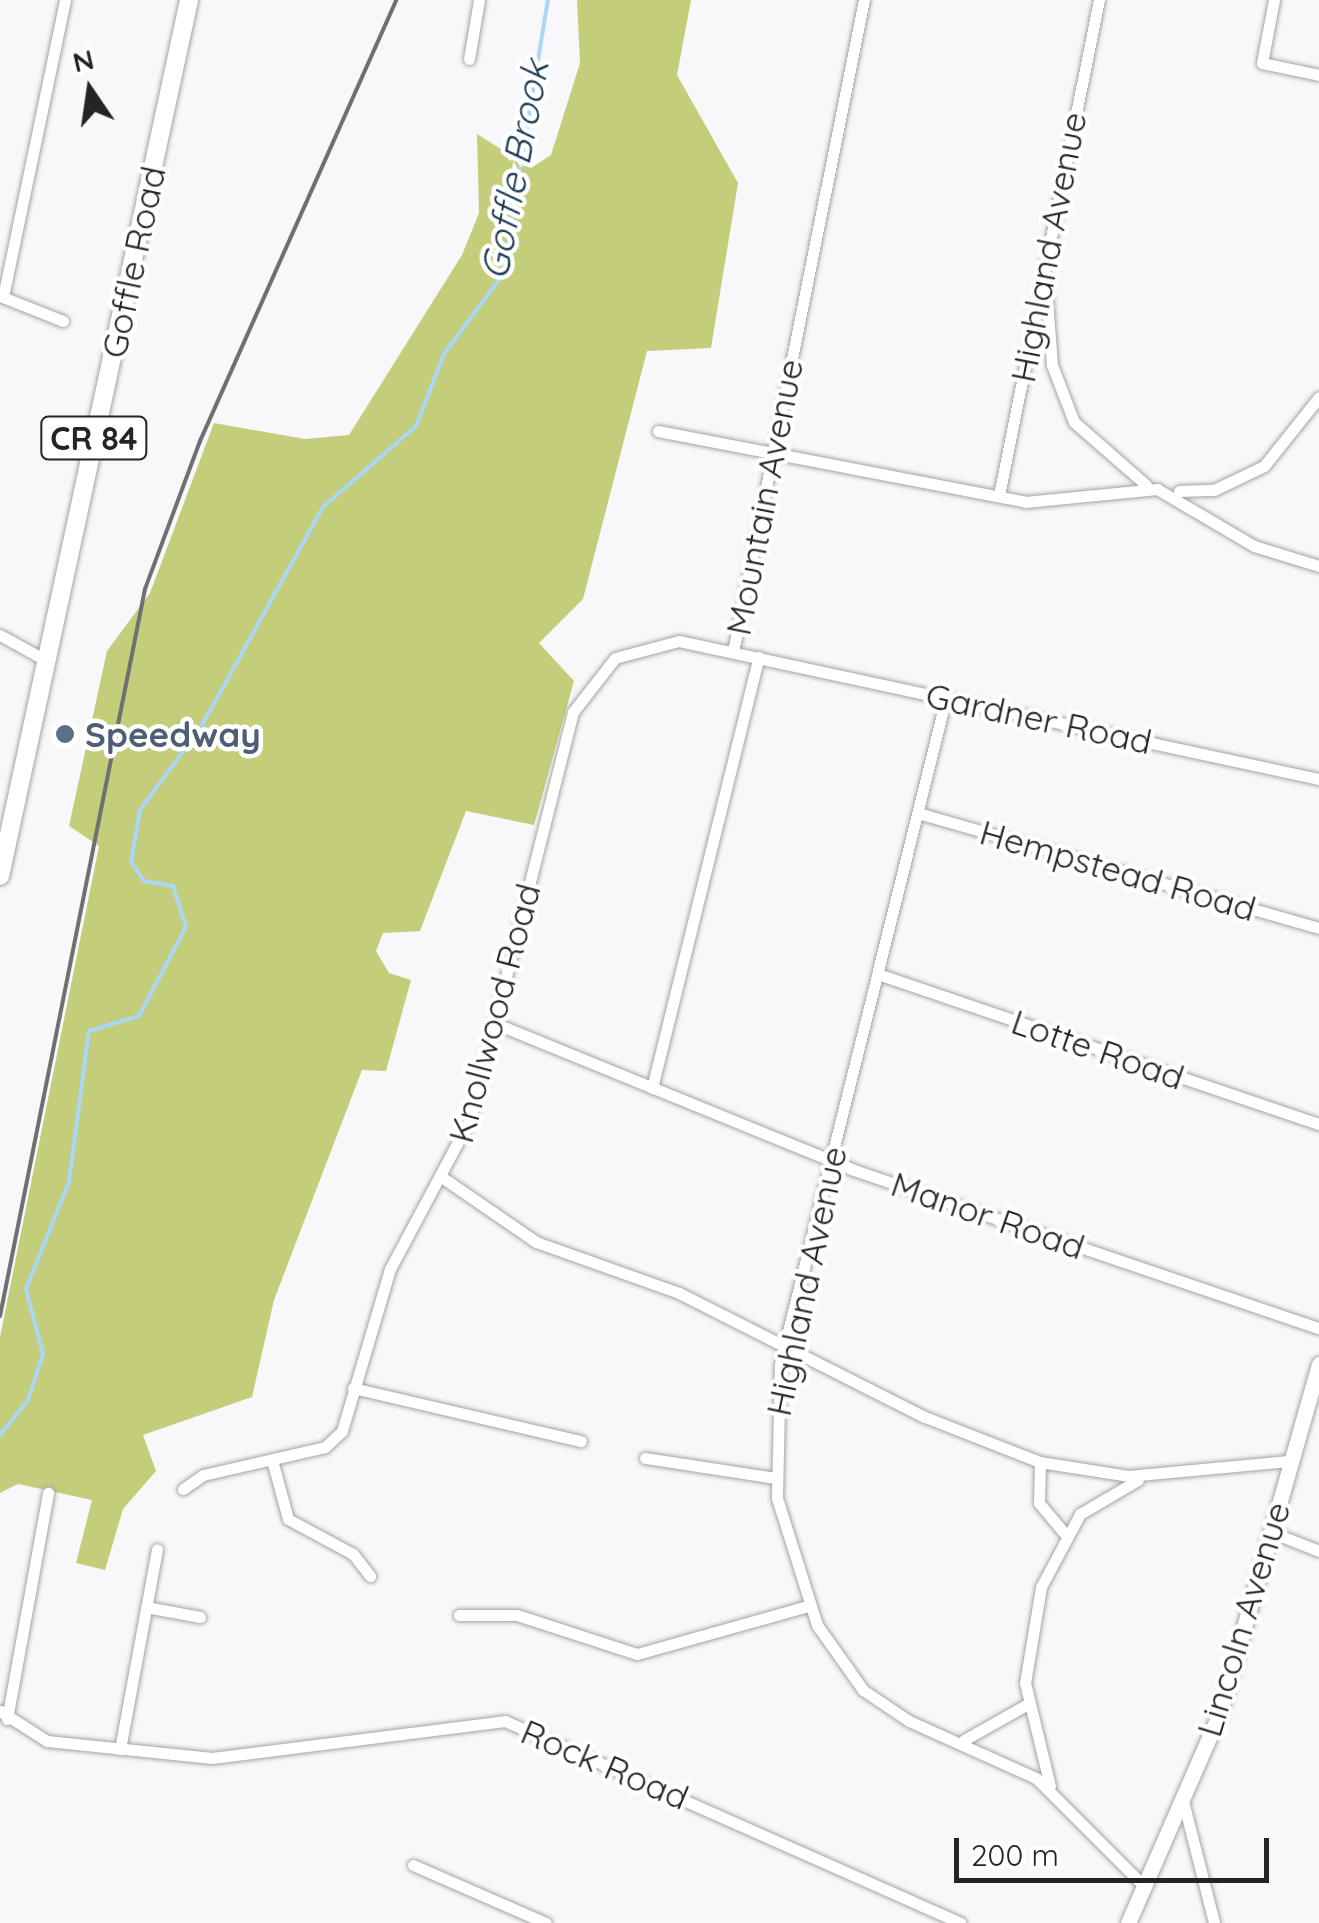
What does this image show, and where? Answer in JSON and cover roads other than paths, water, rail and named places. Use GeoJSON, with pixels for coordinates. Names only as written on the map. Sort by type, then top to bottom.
{"type":"FeatureCollection","features":[{"type":"Feature","properties":{"kind":"main road","name":"Goffle Road"},"geometry":{"type":"LineString","coordinates":[[0,876],[189,0]]}},
{"type":"Feature","properties":{"kind":"main road","name":"Lincoln Avenue"},"geometry":{"type":"LineString","coordinates":[[1128,1923],[1219,1715],[1319,1364]]}},
{"type":"Feature","properties":{"kind":"street"},"geometry":{"type":"LineString","coordinates":[[63,320],[1,296],[66,0]]}},
{"type":"Feature","properties":{"kind":"street"},"geometry":{"type":"LineString","coordinates":[[469,59],[478,0]]}},
{"type":"Feature","properties":{"kind":"street","name":"Mountain Avenue"},"geometry":{"type":"LineString","coordinates":[[652,1088],[759,657],[733,652],[864,0]]}},
{"type":"Feature","properties":{"kind":"street","name":"Highland Avenue"},"geometry":{"type":"LineString","coordinates":[[999,495],[1099,0]]}},
{"type":"Feature","properties":{"kind":"street"},"geometry":{"type":"LineString","coordinates":[[1274,0],[1262,63],[1319,75]]}},
{"type":"Feature","properties":{"kind":"street"},"geometry":{"type":"LineString","coordinates":[[1046,256],[1047,338],[1068,409],[1103,455],[1254,546],[1319,566]]}},
{"type":"Feature","properties":{"kind":"street"},"geometry":{"type":"LineString","coordinates":[[658,431],[773,448],[999,495],[1064,502],[1157,488],[1201,492],[1248,476],[1289,446],[1319,397]]}},
{"type":"Feature","properties":{"kind":"street"},"geometry":{"type":"LineString","coordinates":[[0,635],[47,661]]}},
{"type":"Feature","properties":{"kind":"street","name":"Knollwood Road"},"geometry":{"type":"LineString","coordinates":[[183,1490],[204,1474],[272,1460],[336,1440],[390,1270],[443,1178],[470,1119],[585,689],[642,644],[733,652]]}},
{"type":"Feature","properties":{"kind":"street","name":"Gardner Road"},"geometry":{"type":"LineString","coordinates":[[759,657],[1319,779]]}},
{"type":"Feature","properties":{"kind":"street","name":"Highland Avenue"},"geometry":{"type":"LineString","coordinates":[[946,698],[784,1347],[776,1478],[808,1606],[864,1690],[909,1721],[964,1740],[1052,1790],[1142,1884]]}},
{"type":"Feature","properties":{"kind":"street","name":"Hempstead Road"},"geometry":{"type":"LineString","coordinates":[[918,813],[1319,928]]}},
{"type":"Feature","properties":{"kind":"street","name":"Lotte Road"},"geometry":{"type":"LineString","coordinates":[[878,974],[1319,1124]]}},
{"type":"Feature","properties":{"kind":"street","name":"Manor Road"},"geometry":{"type":"LineString","coordinates":[[494,1023],[831,1161],[1319,1328]]}},
{"type":"Feature","properties":{"kind":"street"},"geometry":{"type":"LineString","coordinates":[[443,1178],[536,1242],[679,1293],[784,1347],[1040,1462],[1157,1474],[1291,1461]]}},
{"type":"Feature","properties":{"kind":"street"},"geometry":{"type":"LineString","coordinates":[[353,1388],[581,1441]]}},
{"type":"Feature","properties":{"kind":"street"},"geometry":{"type":"LineString","coordinates":[[644,1458],[776,1478]]}},
{"type":"Feature","properties":{"kind":"street"},"geometry":{"type":"LineString","coordinates":[[272,1460],[292,1524],[353,1554],[370,1576]]}},
{"type":"Feature","properties":{"kind":"street"},"geometry":{"type":"LineString","coordinates":[[1040,1462],[1039,1504],[1064,1533]]}},
{"type":"Feature","properties":{"kind":"street"},"geometry":{"type":"LineString","coordinates":[[1052,1790],[1026,1705],[1034,1611],[1064,1533],[1100,1498],[1157,1474]]}},
{"type":"Feature","properties":{"kind":"street"},"geometry":{"type":"LineString","coordinates":[[3,1715],[48,1494]]}},
{"type":"Feature","properties":{"kind":"street"},"geometry":{"type":"LineString","coordinates":[[1271,1532],[1319,1552]]}},
{"type":"Feature","properties":{"kind":"street"},"geometry":{"type":"LineString","coordinates":[[120,1748],[157,1549]]}},
{"type":"Feature","properties":{"kind":"street"},"geometry":{"type":"LineString","coordinates":[[459,1615],[516,1614],[637,1654],[808,1606]]}},
{"type":"Feature","properties":{"kind":"street"},"geometry":{"type":"LineString","coordinates":[[146,1608],[200,1618]]}},
{"type":"Feature","properties":{"kind":"street"},"geometry":{"type":"LineString","coordinates":[[964,1740],[1026,1705]]}},
{"type":"Feature","properties":{"kind":"street","name":"Rock Road"},"geometry":{"type":"LineString","coordinates":[[3,1715],[47,1741],[265,1756],[464,1720],[505,1722],[960,1923]]}},
{"type":"Feature","properties":{"kind":"street"},"geometry":{"type":"LineString","coordinates":[[1182,1797],[1214,1923]]}},
{"type":"Feature","properties":{"kind":"street"},"geometry":{"type":"LineString","coordinates":[[413,1865],[546,1923]]}},
{"type":"Feature","properties":{"kind":"street"},"geometry":{"type":"LineString","coordinates":[[506,1923],[512,1908]]}},
{"type":"Feature","properties":{"kind":"waterway","name":"Goffle Brook"},"geometry":{"type":"LineString","coordinates":[[0,1435],[28,1400],[43,1354],[26,1289],[69,1182],[89,1031],[139,1016],[186,927],[173,886],[144,881],[131,862],[140,810],[201,727],[323,507],[416,426],[444,354],[503,274],[548,0]]}},
{"type":"Feature","properties":{"kind":"railway"},"geometry":{"type":"LineString","coordinates":[[0,1316],[145,589],[200,441],[396,0]]}},
{"type":"Feature","properties":{"kind":"place","name":"Speedway"},"geometry":{"type":"Point","coordinates":[65,734]}}]}
